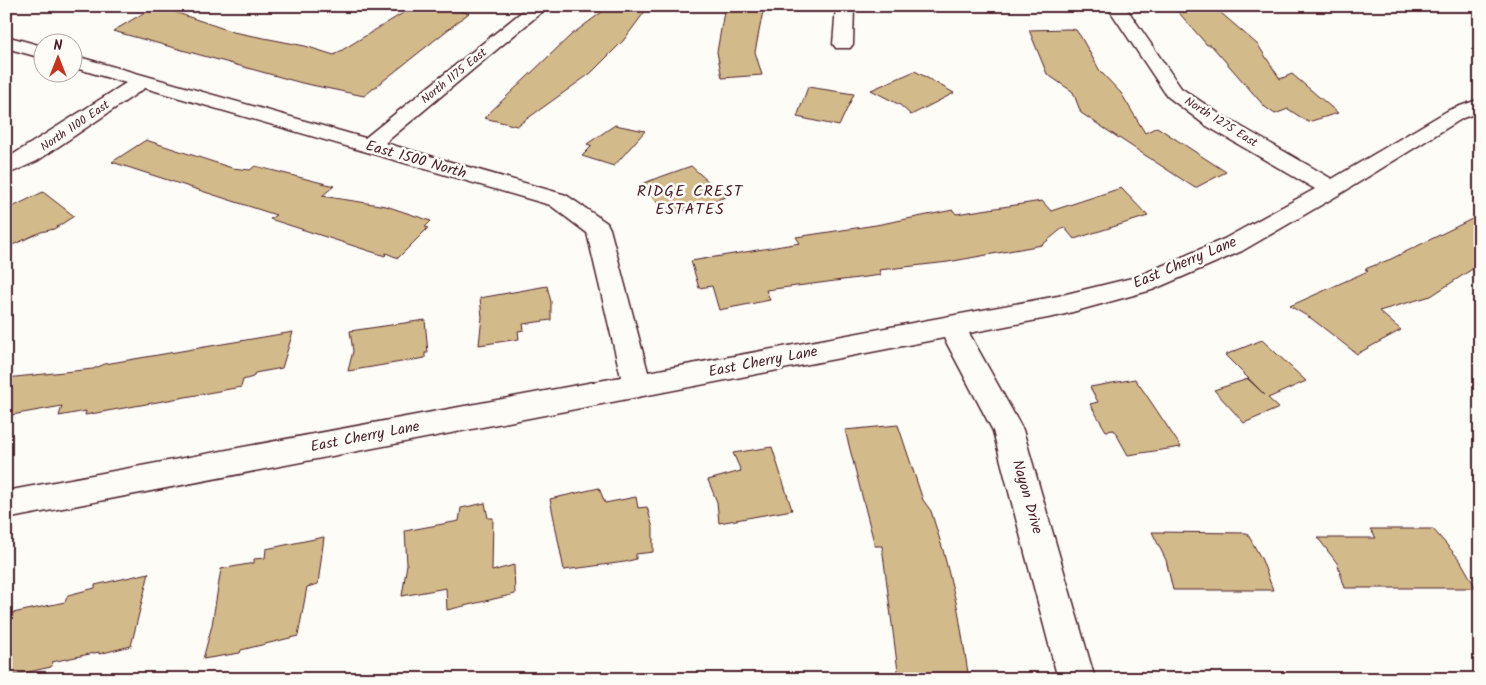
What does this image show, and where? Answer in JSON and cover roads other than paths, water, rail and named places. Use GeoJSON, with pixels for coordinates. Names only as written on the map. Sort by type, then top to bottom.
{"type":"FeatureCollection","features":[{"type":"Feature","properties":{"kind":"street","name":"North 1175 East"},"geometry":{"type":"LineString","coordinates":[[368,146],[540,6]]}},
{"type":"Feature","properties":{"kind":"street"},"geometry":{"type":"LineString","coordinates":[[843,44],[845,6]]}},
{"type":"Feature","properties":{"kind":"street","name":"North 1275 East"},"geometry":{"type":"LineString","coordinates":[[1116,6],[1174,92],[1213,120],[1332,189]]}},
{"type":"Feature","properties":{"kind":"street"},"geometry":{"type":"LineString","coordinates":[[6,42],[32,49]]}},
{"type":"Feature","properties":{"kind":"street","name":"East 1500 North"},"geometry":{"type":"LineString","coordinates":[[82,64],[558,200],[598,229],[637,386]]}},
{"type":"Feature","properties":{"kind":"street","name":"North 1100 East"},"geometry":{"type":"LineString","coordinates":[[6,168],[29,156],[142,81]]}},
{"type":"Feature","properties":{"kind":"street","name":"East Cherry Lane"},"geometry":{"type":"LineString","coordinates":[[6,504],[1058,306],[1143,284],[1233,245],[1332,189],[1456,114],[1480,104]]}},
{"type":"Feature","properties":{"kind":"street","name":"Nayon Drive"},"geometry":{"type":"LineString","coordinates":[[951,326],[1008,430],[1078,679]]}},
{"type":"Feature","properties":{"kind":"district","name":"RIDGE CREST ESTATES"},"geometry":{"type":"Point","coordinates":[690,200]}}]}
